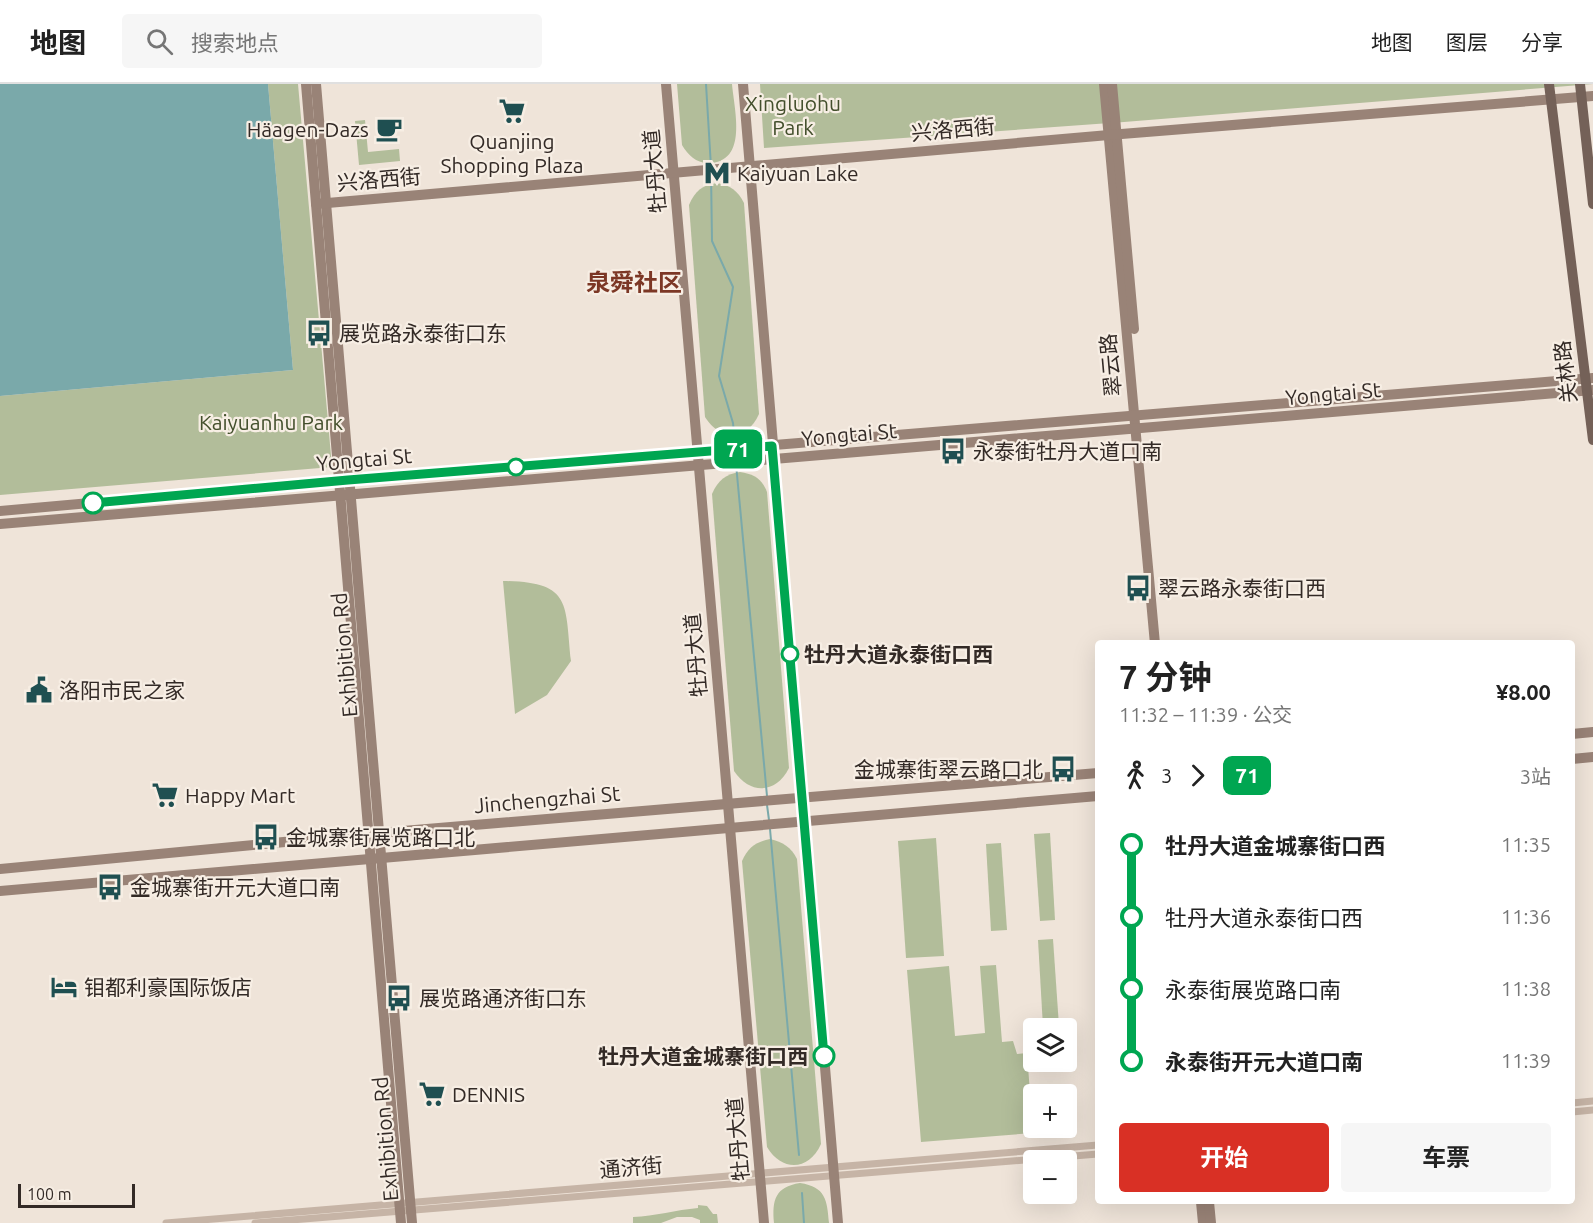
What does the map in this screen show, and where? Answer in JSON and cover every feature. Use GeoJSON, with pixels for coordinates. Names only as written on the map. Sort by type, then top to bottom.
{"type":"FeatureCollection","features":[{"type":"Feature","properties":{"kind":"main road","name":"Exhibition Rd"},"geometry":{"type":"LineString","coordinates":[[306,84],[321,207]]}},
{"type":"Feature","properties":{"kind":"main road","name":"Exhibition Rd"},"geometry":{"type":"LineString","coordinates":[[316,84],[321,207],[406,1213]]}},
{"type":"Feature","properties":{"kind":"main road","name":"牡丹大道"},"geometry":{"type":"LineString","coordinates":[[666,84],[764,1223]]}},
{"type":"Feature","properties":{"kind":"main road"},"geometry":{"type":"LineString","coordinates":[[743,84],[838,1223]]}},
{"type":"Feature","properties":{"kind":"main road","name":"翠云路"},"geometry":{"type":"LineString","coordinates":[[1104,84],[1114,138]]}},
{"type":"Feature","properties":{"kind":"main road","name":"翠云路"},"geometry":{"type":"LineString","coordinates":[[1112,84],[1114,138],[1155,640]]}},
{"type":"Feature","properties":{"kind":"main road","name":"关林路"},"geometry":{"type":"LineString","coordinates":[[1549,84],[1589,378],[1593,440]]}},
{"type":"Feature","properties":{"kind":"main road"},"geometry":{"type":"LineString","coordinates":[[1580,84],[1588,100],[1593,204]]}},
{"type":"Feature","properties":{"kind":"main road","name":"兴洛西街"},"geometry":{"type":"LineString","coordinates":[[321,207],[1114,138],[1588,100]]}},
{"type":"Feature","properties":{"kind":"main road","name":"Yongtai St"},"geometry":{"type":"LineString","coordinates":[[0,510],[1589,378]]}},
{"type":"Feature","properties":{"kind":"main road","name":"Yongtai St"},"geometry":{"type":"LineString","coordinates":[[0,524],[1590,391]]}},
{"type":"Feature","properties":{"kind":"main road","name":"翠云路"},"geometry":{"type":"LineString","coordinates":[[1139,429],[1161,640]]}},
{"type":"Feature","properties":{"kind":"main road"},"geometry":{"type":"LineString","coordinates":[[1575,734],[1593,732]]}},
{"type":"Feature","properties":{"kind":"main road"},"geometry":{"type":"LineString","coordinates":[[1575,759],[1593,757]]}},
{"type":"Feature","properties":{"kind":"main road","name":"Jinchengzhai St"},"geometry":{"type":"LineString","coordinates":[[0,868],[374,833],[1095,773]]}},
{"type":"Feature","properties":{"kind":"main road"},"geometry":{"type":"LineString","coordinates":[[0,891],[1095,796]]}},
{"type":"Feature","properties":{"kind":"main road"},"geometry":{"type":"LineString","coordinates":[[1201,1204],[1203,1223]]}},
{"type":"Feature","properties":{"kind":"main road"},"geometry":{"type":"LineString","coordinates":[[1209,1204],[1210,1223]]}},
{"type":"Feature","properties":{"kind":"street"},"geometry":{"type":"LineString","coordinates":[[1575,1103],[1593,1101]]}},
{"type":"Feature","properties":{"kind":"street"},"geometry":{"type":"LineString","coordinates":[[1575,1112],[1593,1110]]}},
{"type":"Feature","properties":{"kind":"street","name":"通济街"},"geometry":{"type":"LineString","coordinates":[[834,1172],[1095,1145]]}},
{"type":"Feature","properties":{"kind":"street","name":"通济街"},"geometry":{"type":"LineString","coordinates":[[255,1223],[406,1213],[760,1177],[1095,1154]]}},
{"type":"Feature","properties":{"kind":"street","name":"通济街"},"geometry":{"type":"LineString","coordinates":[[166,1223],[406,1213]]}},
{"type":"Feature","properties":{"kind":"green space","name":"Kaiyuanhu Park"},"geometry":{"type":"Polygon","coordinates":[[[268,84],[298,84],[332,467],[0,495],[0,396],[293,370],[268,84]]]}},
{"type":"Feature","properties":{"kind":"green space"},"geometry":{"type":"Polygon","coordinates":[[[677,84],[732,84],[736,133],[734,145],[721,161],[700,162],[682,145],[677,84]]]}},
{"type":"Feature","properties":{"kind":"green space","name":"Xingluohu Park"},"geometry":{"type":"Polygon","coordinates":[[[760,84],[1593,84],[764,148],[760,84]]]}},
{"type":"Feature","properties":{"kind":"green space"},"geometry":{"type":"Polygon","coordinates":[[[365,120],[368,152],[399,149],[400,161],[359,165],[355,121],[365,120]]]}},
{"type":"Feature","properties":{"kind":"green space"},"geometry":{"type":"Polygon","coordinates":[[[717,183],[733,189],[744,203],[759,414],[748,429],[734,435],[718,431],[705,417],[689,205],[700,190],[707,185],[717,183]]]}},
{"type":"Feature","properties":{"kind":"green space"},"geometry":{"type":"Polygon","coordinates":[[[740,472],[757,478],[767,492],[789,768],[777,783],[763,788],[748,784],[734,771],[712,494],[723,478],[740,472]]]}},
{"type":"Feature","properties":{"kind":"green space"},"geometry":{"type":"Polygon","coordinates":[[[503,581],[525,582],[553,591],[561,600],[568,624],[571,661],[547,695],[515,714],[503,581]]]}},
{"type":"Feature","properties":{"kind":"green space"},"geometry":{"type":"Polygon","coordinates":[[[1050,833],[1055,920],[1040,921],[1034,834],[1050,833]]]}},
{"type":"Feature","properties":{"kind":"green space"},"geometry":{"type":"Polygon","coordinates":[[[936,838],[944,956],[906,958],[898,841],[936,838]]]}},
{"type":"Feature","properties":{"kind":"green space"},"geometry":{"type":"Polygon","coordinates":[[[770,839],[786,846],[797,859],[821,1144],[810,1159],[795,1165],[780,1161],[767,1147],[742,861],[753,846],[770,839]]]}},
{"type":"Feature","properties":{"kind":"green space"},"geometry":{"type":"Polygon","coordinates":[[[1001,843],[1007,930],[991,931],[986,844],[1001,843]]]}},
{"type":"Feature","properties":{"kind":"green space"},"geometry":{"type":"Polygon","coordinates":[[[1053,939],[1058,1018],[1042,1018],[1038,940],[1053,939]]]}},
{"type":"Feature","properties":{"kind":"green space"},"geometry":{"type":"Polygon","coordinates":[[[996,965],[1002,1042],[1013,1041],[1017,1054],[1023,1053],[1023,1072],[1028,1072],[1029,1084],[1023,1084],[1023,1134],[921,1142],[907,970],[949,966],[955,1036],[985,1033],[980,966],[996,965]]]}},
{"type":"Feature","properties":{"kind":"green space"},"geometry":{"type":"Polygon","coordinates":[[[800,1183],[815,1188],[824,1196],[829,1223],[774,1223],[775,1201],[780,1191],[800,1183]]]}},
{"type":"Feature","properties":{"kind":"green space"},"geometry":{"type":"Polygon","coordinates":[[[698,1205],[707,1206],[713,1214],[717,1214],[718,1223],[700,1223],[700,1220],[692,1217],[677,1217],[661,1223],[633,1223],[633,1217],[698,1208],[698,1205]]]}},
{"type":"Feature","properties":{"kind":"water"},"geometry":{"type":"Polygon","coordinates":[[[0,84],[268,84],[293,370],[0,396],[0,84]]]}},
{"type":"Feature","properties":{"kind":"waterway"},"geometry":{"type":"LineString","coordinates":[[706,84],[711,167]]}},
{"type":"Feature","properties":{"kind":"waterway"},"geometry":{"type":"LineString","coordinates":[[711,172],[712,241],[733,287],[719,376],[733,423],[735,444]]}},
{"type":"Feature","properties":{"kind":"waterway"},"geometry":{"type":"LineString","coordinates":[[736,464],[767,796]]}},
{"type":"Feature","properties":{"kind":"waterway"},"geometry":{"type":"LineString","coordinates":[[767,805],[769,820]]}},
{"type":"Feature","properties":{"kind":"waterway"},"geometry":{"type":"LineString","coordinates":[[770,829],[799,1155]]}},
{"type":"Feature","properties":{"kind":"waterway"},"geometry":{"type":"LineString","coordinates":[[802,1193],[804,1223]]}},
{"type":"Feature","properties":{"kind":"bus line","name":"71"},"geometry":{"type":"LineString","coordinates":[[93,503],[772,446],[824,1056]]}},
{"type":"Feature","properties":{"kind":"place","name":"Quanjing Shopping Plaza"},"geometry":{"type":"Point","coordinates":[512,111]}},
{"type":"Feature","properties":{"kind":"place","name":"Häagen-Dazs"},"geometry":{"type":"Point","coordinates":[389,129]}},
{"type":"Feature","properties":{"kind":"place","name":"Kaiyuan Lake"},"geometry":{"type":"Point","coordinates":[717,173]}},
{"type":"Feature","properties":{"kind":"place","name":"展览路永泰街口东"},"geometry":{"type":"Point","coordinates":[319,333]}},
{"type":"Feature","properties":{"kind":"place","name":"永泰街牡丹大道口南"},"geometry":{"type":"Point","coordinates":[953,451]}},
{"type":"Feature","properties":{"kind":"place","name":"翠云路永泰街口西"},"geometry":{"type":"Point","coordinates":[1138,588]}},
{"type":"Feature","properties":{"kind":"place","name":"牡丹大道永泰街口西"},"geometry":{"type":"Point","coordinates":[790,654]}},
{"type":"Feature","properties":{"kind":"place","name":"洛阳市民之家"},"geometry":{"type":"Point","coordinates":[39,690]}},
{"type":"Feature","properties":{"kind":"place","name":"金城寨街翠云路口北"},"geometry":{"type":"Point","coordinates":[1063,769]}},
{"type":"Feature","properties":{"kind":"place","name":"Happy Mart"},"geometry":{"type":"Point","coordinates":[165,795]}},
{"type":"Feature","properties":{"kind":"place","name":"金城寨街展览路口北"},"geometry":{"type":"Point","coordinates":[266,837]}},
{"type":"Feature","properties":{"kind":"place","name":"金城寨街开元大道口南"},"geometry":{"type":"Point","coordinates":[110,887]}},
{"type":"Feature","properties":{"kind":"place","name":"钼都利豪国际饭店"},"geometry":{"type":"Point","coordinates":[64,987]}},
{"type":"Feature","properties":{"kind":"place","name":"展览路通济街口东"},"geometry":{"type":"Point","coordinates":[399,998]}},
{"type":"Feature","properties":{"kind":"place","name":"牡丹大道金城寨街口西"},"geometry":{"type":"Point","coordinates":[824,1056]}},
{"type":"Feature","properties":{"kind":"place","name":"DENNIS"},"geometry":{"type":"Point","coordinates":[432,1094]}},
{"type":"Feature","properties":{"kind":"district","name":"泉舜社区"},"geometry":{"type":"Point","coordinates":[634,282]}}]}
